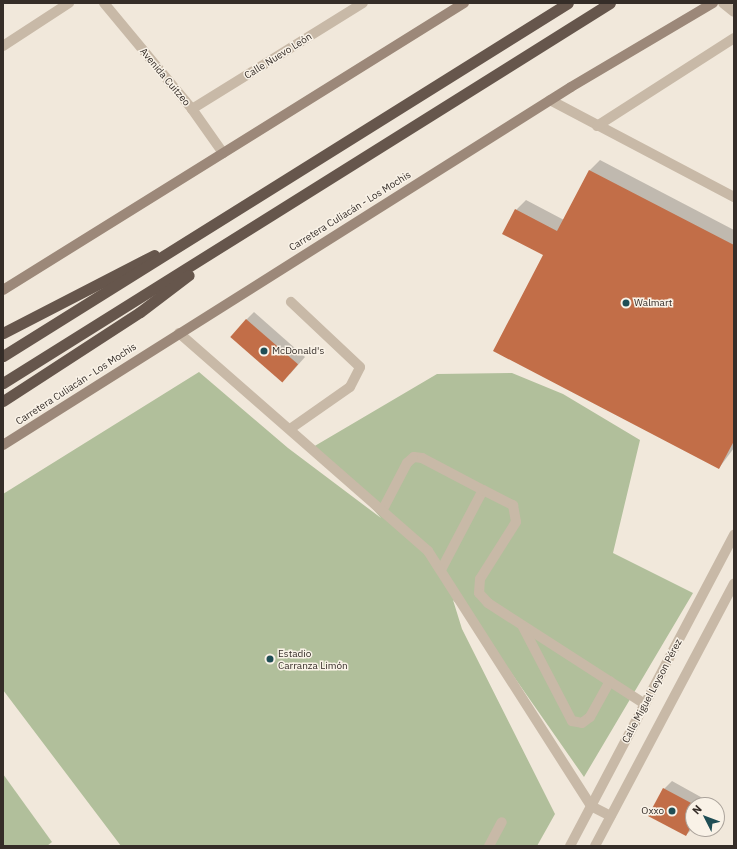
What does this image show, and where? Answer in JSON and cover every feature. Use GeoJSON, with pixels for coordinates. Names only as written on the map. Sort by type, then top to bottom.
{"type":"FeatureCollection","features":[{"type":"Feature","properties":{"kind":"highway"},"geometry":{"type":"LineString","coordinates":[[3,356],[229,217],[568,3]]}},
{"type":"Feature","properties":{"kind":"highway"},"geometry":{"type":"LineString","coordinates":[[3,383],[610,3]]}},
{"type":"Feature","properties":{"kind":"highway"},"geometry":{"type":"LineString","coordinates":[[3,333],[229,217]]}},
{"type":"Feature","properties":{"kind":"highway"},"geometry":{"type":"LineString","coordinates":[[3,401],[140,312],[243,233]]}},
{"type":"Feature","properties":{"kind":"main road"},"geometry":{"type":"LineString","coordinates":[[3,290],[464,3]]}},
{"type":"Feature","properties":{"kind":"main road","name":"Carretera Culiacán - Los Mochis"},"geometry":{"type":"LineString","coordinates":[[3,445],[550,100],[713,3]]}},
{"type":"Feature","properties":{"kind":"street"},"geometry":{"type":"LineString","coordinates":[[3,46],[69,3]]}},
{"type":"Feature","properties":{"kind":"street","name":"Avenida Cuitzeo"},"geometry":{"type":"LineString","coordinates":[[104,3],[192,109],[223,153]]}},
{"type":"Feature","properties":{"kind":"street","name":"Calle Nuevo León"},"geometry":{"type":"LineString","coordinates":[[192,109],[363,3]]}},
{"type":"Feature","properties":{"kind":"street"},"geometry":{"type":"LineString","coordinates":[[723,3],[734,12]]}},
{"type":"Feature","properties":{"kind":"street"},"geometry":{"type":"LineString","coordinates":[[597,126],[734,38]]}},
{"type":"Feature","properties":{"kind":"street"},"geometry":{"type":"LineString","coordinates":[[550,100],[734,197]]}},
{"type":"Feature","properties":{"kind":"street"},"geometry":{"type":"LineString","coordinates":[[290,429],[350,387],[360,367],[355,359],[292,302]]}},
{"type":"Feature","properties":{"kind":"street"},"geometry":{"type":"LineString","coordinates":[[179,333],[383,509],[442,568],[591,806],[611,816]]}},
{"type":"Feature","properties":{"kind":"street"},"geometry":{"type":"LineString","coordinates":[[383,509],[407,463],[414,457],[422,458],[513,505],[516,522],[480,579],[479,593],[488,603],[645,704]]}},
{"type":"Feature","properties":{"kind":"street"},"geometry":{"type":"LineString","coordinates":[[442,568],[483,490]]}},
{"type":"Feature","properties":{"kind":"street","name":"Calle Miguel Leyson Pérez"},"geometry":{"type":"LineString","coordinates":[[571,846],[734,535]]}},
{"type":"Feature","properties":{"kind":"street"},"geometry":{"type":"LineString","coordinates":[[595,846],[734,583]]}},
{"type":"Feature","properties":{"kind":"street"},"geometry":{"type":"LineString","coordinates":[[522,625],[572,721],[582,723],[590,717],[610,682]]}},
{"type":"Feature","properties":{"kind":"street"},"geometry":{"type":"LineString","coordinates":[[488,846],[502,822]]}},
{"type":"Feature","properties":{"kind":"green space"},"geometry":{"type":"Polygon","coordinates":[[[199,372],[288,448],[381,518],[338,470],[313,447],[437,374],[512,373],[563,394],[640,440],[613,553],[693,593],[584,777],[482,631],[453,600],[462,629],[555,814],[537,846],[121,846],[3,690],[3,494],[199,372]]]}},
{"type":"Feature","properties":{"kind":"green space"},"geometry":{"type":"Polygon","coordinates":[[[3,774],[52,842],[47,846],[3,846],[3,774]]]}},
{"type":"Feature","properties":{"kind":"building","name":"Walmart"},"geometry":{"type":"Polygon","coordinates":[[[589,170],[734,245],[734,441],[719,469],[493,351],[543,255],[502,234],[515,209],[557,231],[589,170]]]}},
{"type":"Feature","properties":{"kind":"building","name":"McDonald's"},"geometry":{"type":"Polygon","coordinates":[[[246,319],[298,364],[282,382],[230,337],[246,319]]]}},
{"type":"Feature","properties":{"kind":"building","name":"Oxxo"},"geometry":{"type":"Polygon","coordinates":[[[663,788],[685,800],[685,835],[648,816],[663,788]]]}},
{"type":"Feature","properties":{"kind":"place","name":"Walmart"},"geometry":{"type":"Point","coordinates":[626,303]}},
{"type":"Feature","properties":{"kind":"place","name":"McDonald's"},"geometry":{"type":"Point","coordinates":[264,351]}},
{"type":"Feature","properties":{"kind":"place","name":"Estadio Carranza Limón"},"geometry":{"type":"Point","coordinates":[270,659]}},
{"type":"Feature","properties":{"kind":"place","name":"Oxxo"},"geometry":{"type":"Point","coordinates":[672,811]}}]}
